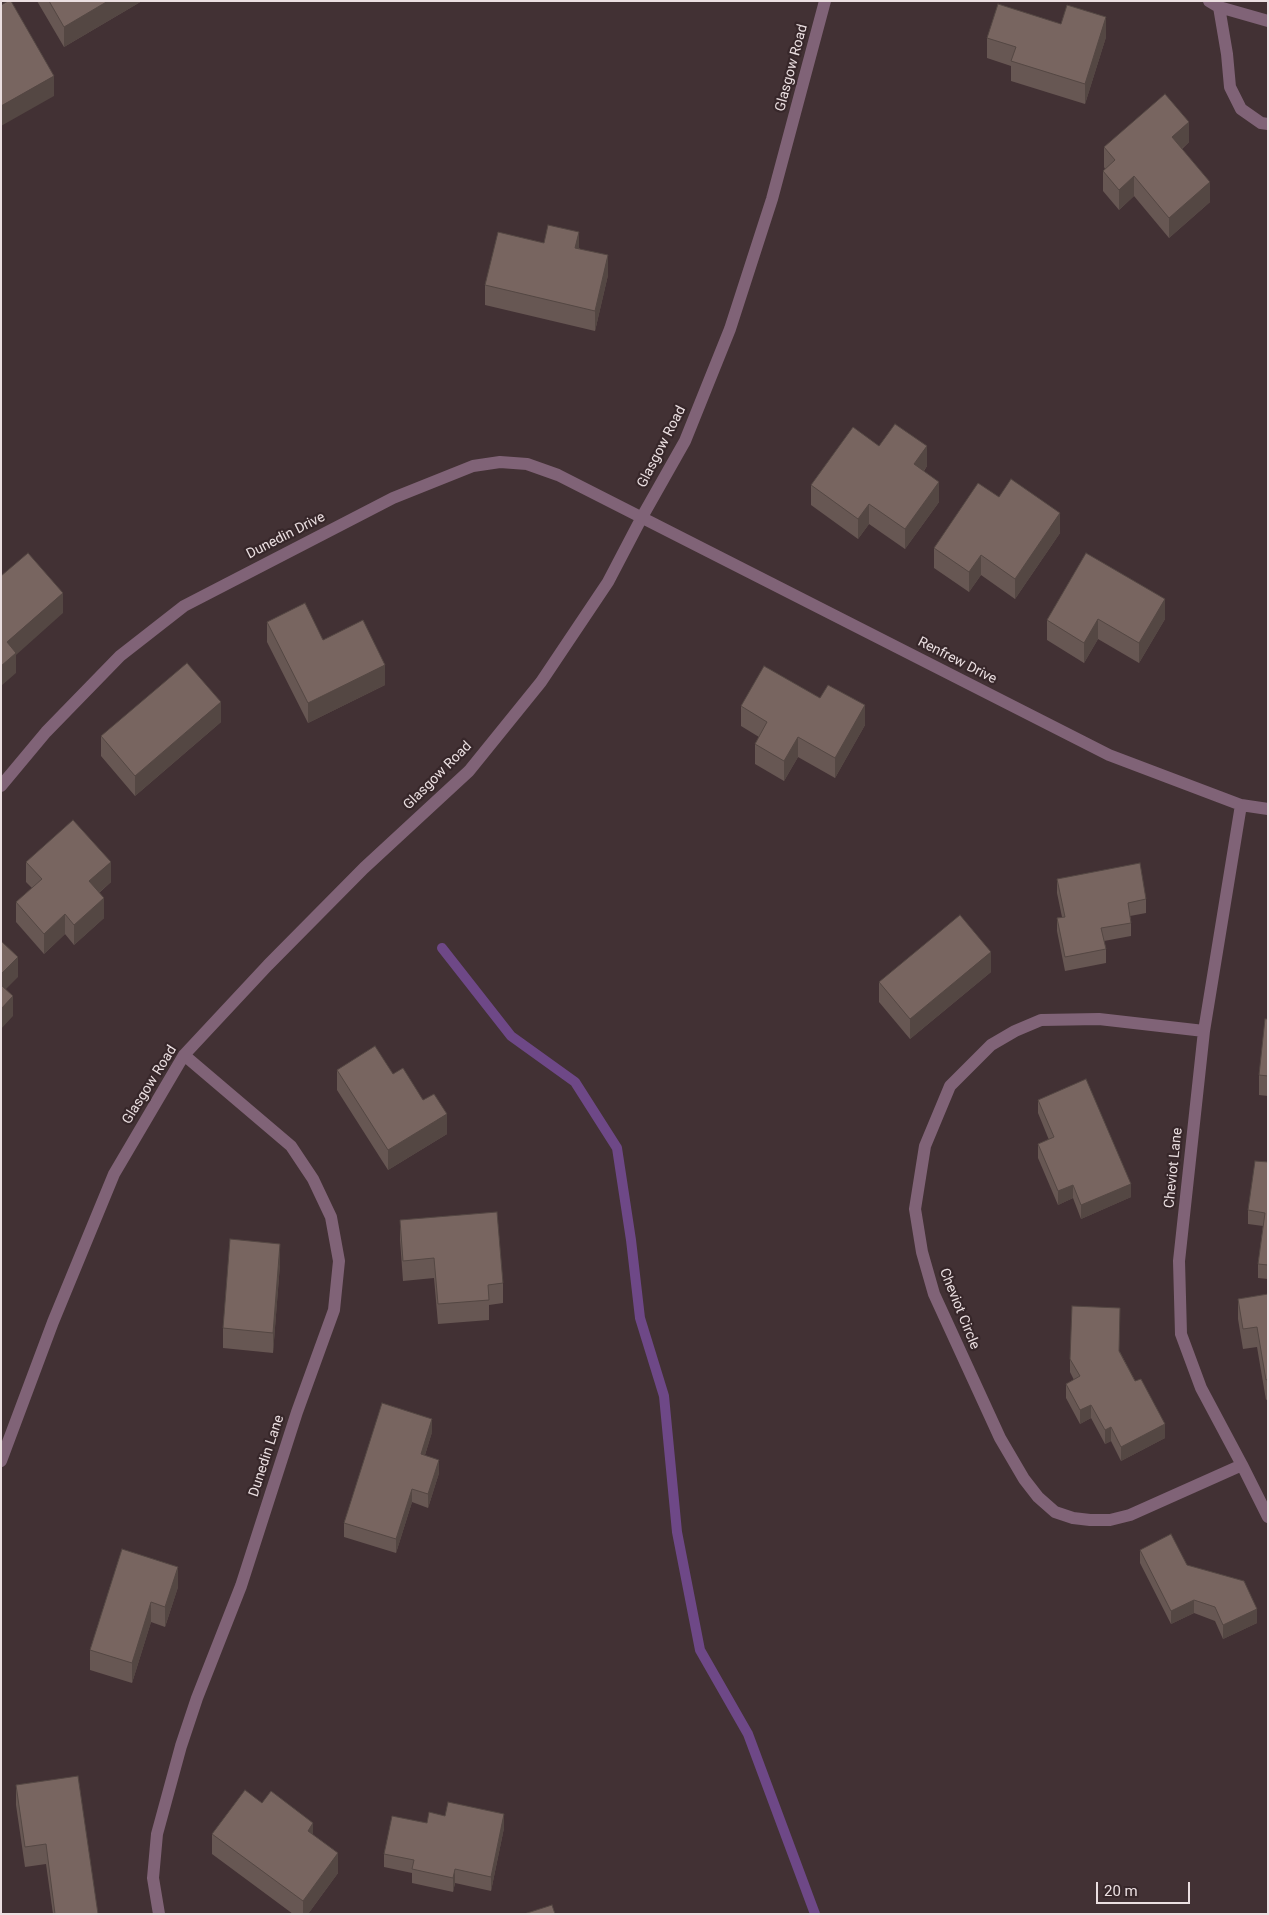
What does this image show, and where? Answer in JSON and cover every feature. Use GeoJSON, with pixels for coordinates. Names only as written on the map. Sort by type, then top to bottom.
{"type":"FeatureCollection","features":[{"type":"Feature","properties":{"kind":"street","name":"Glasgow Road"},"geometry":{"type":"LineString","coordinates":[[1,1461],[53,1322],[114,1174],[184,1055],[357,874],[469,771],[542,682],[608,582],[685,441],[730,329],[772,199],[825,1]]}},
{"type":"Feature","properties":{"kind":"street"},"geometry":{"type":"LineString","coordinates":[[1214,4],[1268,20]]}},
{"type":"Feature","properties":{"kind":"street"},"geometry":{"type":"LineString","coordinates":[[1214,4],[1227,54],[1230,87],[1241,110],[1261,123],[1268,124]]}},
{"type":"Feature","properties":{"kind":"street","name":"Dunedin Drive"},"geometry":{"type":"LineString","coordinates":[[1,786],[46,732],[120,656],[184,606],[393,498],[473,466],[500,462],[527,464],[558,475],[642,517]]}},
{"type":"Feature","properties":{"kind":"street","name":"Renfrew Drive"},"geometry":{"type":"LineString","coordinates":[[642,517],[1110,755],[1241,805],[1268,809]]}},
{"type":"Feature","properties":{"kind":"street","name":"Cheviot Lane"},"geometry":{"type":"LineString","coordinates":[[1241,805],[1204,1031],[1179,1260],[1181,1334],[1200,1388],[1268,1517]]}},
{"type":"Feature","properties":{"kind":"street","name":"Cheviot Circle"},"geometry":{"type":"LineString","coordinates":[[1204,1031],[1099,1019],[1041,1020],[1015,1031],[990,1045],[950,1086],[925,1146],[915,1209],[922,1252],[934,1294],[1000,1438],[1024,1479],[1038,1497],[1055,1512],[1073,1518],[1090,1520],[1110,1520],[1130,1515],[1242,1465]]}},
{"type":"Feature","properties":{"kind":"street","name":"Dunedin Lane"},"geometry":{"type":"LineString","coordinates":[[159,1914],[153,1878],[157,1834],[181,1746],[197,1698],[241,1586],[297,1412],[334,1310],[339,1262],[331,1217],[313,1179],[291,1146],[184,1055]]}},
{"type":"Feature","properties":{"kind":"building"},"geometry":{"type":"Polygon","coordinates":[[[11,1],[54,76],[1,106],[1,5],[11,1]]]}},
{"type":"Feature","properties":{"kind":"building"},"geometry":{"type":"Polygon","coordinates":[[[49,1],[108,1],[64,27],[49,1]]]}},
{"type":"Feature","properties":{"kind":"building"},"geometry":{"type":"Polygon","coordinates":[[[998,4],[1061,24],[1067,5],[1106,17],[1085,84],[1011,61],[1016,47],[987,38],[998,4]]]}},
{"type":"Feature","properties":{"kind":"building"},"geometry":{"type":"Polygon","coordinates":[[[1165,94],[1189,122],[1172,137],[1210,182],[1169,218],[1134,176],[1119,190],[1103,171],[1115,160],[1104,147],[1165,94]]]}},
{"type":"Feature","properties":{"kind":"building"},"geometry":{"type":"Polygon","coordinates":[[[548,225],[579,232],[575,248],[608,255],[595,311],[485,285],[498,232],[544,243],[548,225]]]}},
{"type":"Feature","properties":{"kind":"building"},"geometry":{"type":"Polygon","coordinates":[[[895,424],[927,446],[914,464],[939,482],[905,529],[869,504],[858,519],[811,485],[853,427],[879,446],[895,424]]]}},
{"type":"Feature","properties":{"kind":"building"},"geometry":{"type":"Polygon","coordinates":[[[1011,479],[1060,513],[1015,579],[981,555],[969,572],[934,548],[978,483],[999,497],[1011,479]]]}},
{"type":"Feature","properties":{"kind":"building"},"geometry":{"type":"Polygon","coordinates":[[[28,553],[63,593],[7,642],[16,653],[1,666],[1,576],[28,553]]]}},
{"type":"Feature","properties":{"kind":"building"},"geometry":{"type":"Polygon","coordinates":[[[1086,553],[1165,599],[1139,643],[1098,619],[1084,643],[1047,620],[1086,553]]]}},
{"type":"Feature","properties":{"kind":"building"},"geometry":{"type":"Polygon","coordinates":[[[305,603],[323,640],[363,620],[385,665],[308,703],[267,622],[305,603]]]}},
{"type":"Feature","properties":{"kind":"building"},"geometry":{"type":"Polygon","coordinates":[[[187,663],[221,702],[135,776],[101,736],[187,663]]]}},
{"type":"Feature","properties":{"kind":"building"},"geometry":{"type":"Polygon","coordinates":[[[764,666],[820,698],[828,685],[865,705],[835,758],[798,737],[784,761],[755,744],[767,722],[741,706],[764,666]]]}},
{"type":"Feature","properties":{"kind":"building"},"geometry":{"type":"Polygon","coordinates":[[[73,820],[111,862],[89,881],[104,898],[74,925],[65,914],[44,934],[16,902],[42,879],[26,862],[73,820]]]}},
{"type":"Feature","properties":{"kind":"building"},"geometry":{"type":"Polygon","coordinates":[[[1140,863],[1146,899],[1128,903],[1131,923],[1101,928],[1106,949],[1065,957],[1057,918],[1065,917],[1057,879],[1140,863]]]}},
{"type":"Feature","properties":{"kind":"building"},"geometry":{"type":"Polygon","coordinates":[[[960,915],[991,952],[910,1019],[879,982],[960,915]]]}},
{"type":"Feature","properties":{"kind":"building"},"geometry":{"type":"Polygon","coordinates":[[[1,941],[18,957],[1,974],[1,941]]]}},
{"type":"Feature","properties":{"kind":"building"},"geometry":{"type":"Polygon","coordinates":[[[1,985],[13,996],[1,1009],[1,985]]]}},
{"type":"Feature","properties":{"kind":"building"},"geometry":{"type":"Polygon","coordinates":[[[1265,1019],[1268,1019],[1268,1076],[1259,1075],[1265,1019]]]}},
{"type":"Feature","properties":{"kind":"building"},"geometry":{"type":"Polygon","coordinates":[[[375,1046],[393,1074],[403,1068],[423,1100],[434,1094],[447,1114],[388,1150],[337,1070],[375,1046]]]}},
{"type":"Feature","properties":{"kind":"building"},"geometry":{"type":"Polygon","coordinates":[[[1086,1079],[1131,1184],[1081,1205],[1073,1185],[1058,1191],[1038,1144],[1054,1137],[1038,1100],[1086,1079]]]}},
{"type":"Feature","properties":{"kind":"building"},"geometry":{"type":"Polygon","coordinates":[[[1255,1161],[1268,1162],[1268,1265],[1258,1264],[1265,1213],[1248,1210],[1255,1161]]]}},
{"type":"Feature","properties":{"kind":"building"},"geometry":{"type":"Polygon","coordinates":[[[497,1212],[503,1283],[488,1285],[489,1300],[438,1304],[434,1258],[403,1261],[400,1220],[497,1212]]]}},
{"type":"Feature","properties":{"kind":"building"},"geometry":{"type":"Polygon","coordinates":[[[230,1239],[280,1244],[273,1333],[223,1328],[230,1239]]]}},
{"type":"Feature","properties":{"kind":"building"},"geometry":{"type":"Polygon","coordinates":[[[1268,1294],[1268,1379],[1266,1380],[1257,1327],[1243,1329],[1238,1299],[1268,1294]]]}},
{"type":"Feature","properties":{"kind":"building"},"geometry":{"type":"Polygon","coordinates":[[[1072,1306],[1120,1308],[1119,1351],[1135,1381],[1141,1379],[1165,1424],[1121,1447],[1111,1427],[1105,1430],[1091,1405],[1080,1410],[1066,1384],[1080,1376],[1070,1359],[1072,1306]]]}},
{"type":"Feature","properties":{"kind":"building"},"geometry":{"type":"Polygon","coordinates":[[[382,1403],[432,1419],[421,1454],[439,1460],[428,1494],[412,1489],[396,1539],[344,1523],[382,1403]]]}},
{"type":"Feature","properties":{"kind":"building"},"geometry":{"type":"Polygon","coordinates":[[[1171,1534],[1187,1565],[1244,1581],[1257,1609],[1223,1625],[1215,1607],[1194,1600],[1171,1611],[1140,1550],[1171,1534]]]}},
{"type":"Feature","properties":{"kind":"building"},"geometry":{"type":"Polygon","coordinates":[[[122,1549],[178,1567],[165,1607],[151,1602],[132,1663],[90,1650],[122,1549]]]}},
{"type":"Feature","properties":{"kind":"building"},"geometry":{"type":"Polygon","coordinates":[[[78,1776],[98,1914],[55,1914],[46,1844],[25,1847],[16,1785],[78,1776]]]}},
{"type":"Feature","properties":{"kind":"building"},"geometry":{"type":"Polygon","coordinates":[[[245,1790],[262,1803],[271,1791],[313,1823],[308,1831],[338,1853],[303,1901],[212,1834],[245,1790]]]}},
{"type":"Feature","properties":{"kind":"building"},"geometry":{"type":"Polygon","coordinates":[[[448,1802],[504,1814],[491,1877],[455,1869],[453,1878],[412,1869],[414,1860],[384,1854],[392,1816],[427,1823],[429,1812],[445,1816],[448,1802]]]}},
{"type":"Feature","properties":{"kind":"building"},"geometry":{"type":"Polygon","coordinates":[[[552,1905],[555,1914],[524,1914],[552,1905]]]}},
{"type":"Feature","properties":{"kind":"waterway"},"geometry":{"type":"LineString","coordinates":[[442,948],[511,1036],[575,1082],[617,1148],[631,1240],[640,1318],[664,1396],[677,1532],[700,1650],[748,1734],[815,1914]]}}]}
